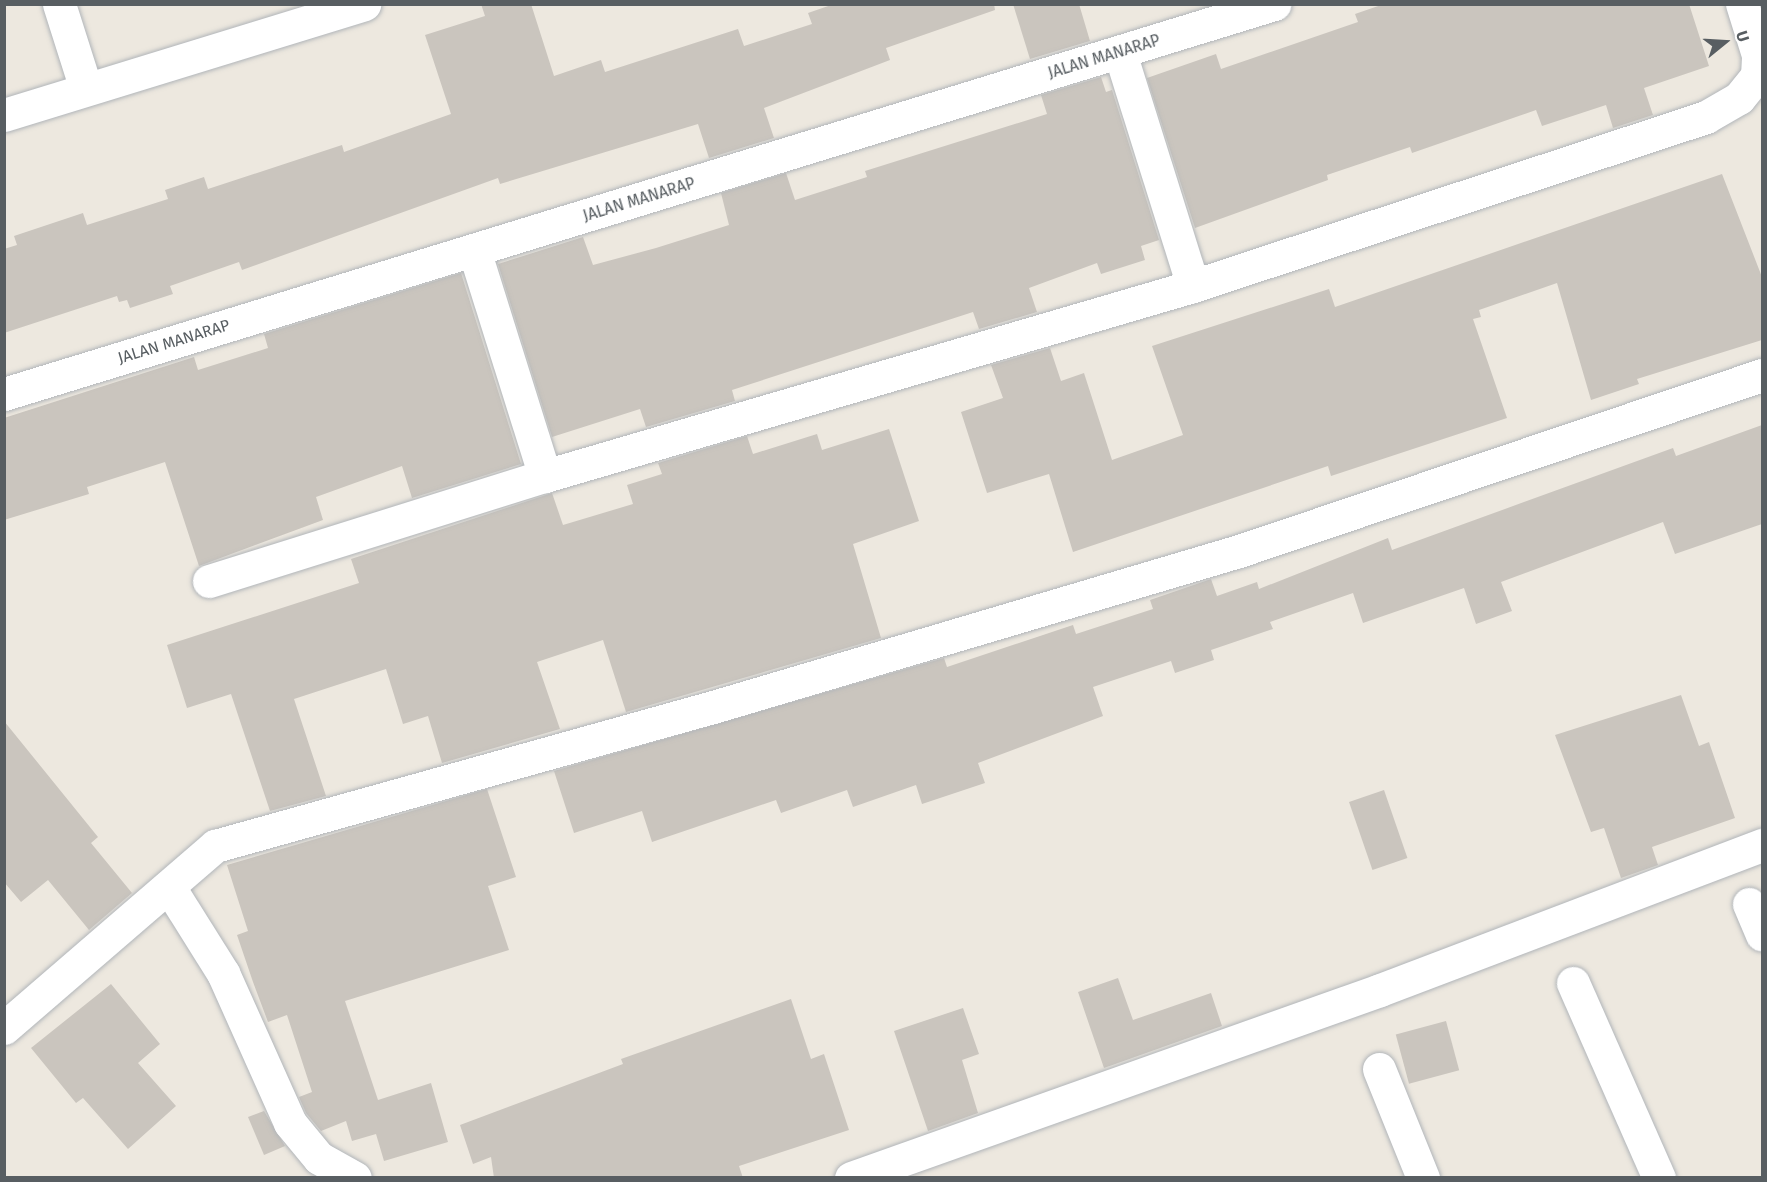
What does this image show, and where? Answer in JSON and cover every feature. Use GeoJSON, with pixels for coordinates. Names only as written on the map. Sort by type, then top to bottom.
{"type":"FeatureCollection","features":[{"type":"Feature","properties":{"kind":"street"},"geometry":{"type":"LineString","coordinates":[[59,4],[86,89]]}},
{"type":"Feature","properties":{"kind":"street"},"geometry":{"type":"LineString","coordinates":[[4,115],[309,13],[364,4]]}},
{"type":"Feature","properties":{"kind":"street","name":"JALAN MANARAP"},"geometry":{"type":"LineString","coordinates":[[4,394],[1274,4]]}},
{"type":"Feature","properties":{"kind":"street"},"geometry":{"type":"LineString","coordinates":[[209,582],[545,476],[1193,286],[1706,117],[1739,98],[1757,76],[1758,55],[1742,4]]}},
{"type":"Feature","properties":{"kind":"street"},"geometry":{"type":"LineString","coordinates":[[1120,53],[1193,286]]}},
{"type":"Feature","properties":{"kind":"street"},"geometry":{"type":"LineString","coordinates":[[474,250],[545,476]]}},
{"type":"Feature","properties":{"kind":"street"},"geometry":{"type":"LineString","coordinates":[[4,1028],[215,846],[713,707],[1239,551],[1762,375]]}},
{"type":"Feature","properties":{"kind":"street"},"geometry":{"type":"LineString","coordinates":[[851,1178],[1360,997],[1762,845]]}},
{"type":"Feature","properties":{"kind":"street"},"geometry":{"type":"LineString","coordinates":[[169,887],[223,973],[290,1124],[319,1158],[355,1178]]}},
{"type":"Feature","properties":{"kind":"street"},"geometry":{"type":"LineString","coordinates":[[1749,904],[1762,934]]}},
{"type":"Feature","properties":{"kind":"street"},"geometry":{"type":"LineString","coordinates":[[1573,983],[1659,1178]]}},
{"type":"Feature","properties":{"kind":"street"},"geometry":{"type":"LineString","coordinates":[[1379,1069],[1423,1178]]}},
{"type":"Feature","properties":{"kind":"building"},"geometry":{"type":"Polygon","coordinates":[[[481,4],[531,4],[554,76],[601,60],[605,72],[738,29],[744,46],[812,24],[808,13],[834,4],[994,4],[995,10],[886,48],[890,60],[764,108],[774,138],[709,158],[698,124],[500,184],[498,178],[242,270],[239,262],[170,286],[173,294],[130,308],[127,300],[119,302],[117,296],[4,333],[4,249],[17,245],[14,236],[83,213],[87,225],[168,199],[165,190],[204,177],[208,189],[342,145],[344,152],[451,114],[425,35],[485,16],[481,4]]]}},
{"type":"Feature","properties":{"kind":"building"},"geometry":{"type":"Polygon","coordinates":[[[1013,4],[1079,4],[1090,41],[1030,59],[1013,4]]]}},
{"type":"Feature","properties":{"kind":"building"},"geometry":{"type":"Polygon","coordinates":[[[1384,4],[1689,4],[1709,66],[1644,88],[1653,115],[1613,128],[1606,105],[1542,126],[1536,110],[1412,153],[1410,147],[1327,175],[1328,180],[1195,228],[1147,78],[1216,54],[1221,69],[1358,22],[1355,14],[1384,4]]]}},
{"type":"Feature","properties":{"kind":"building"},"geometry":{"type":"Polygon","coordinates":[[[1101,77],[1106,92],[1112,90],[1159,240],[1141,246],[1145,260],[1101,274],[1097,263],[1029,288],[1037,312],[979,329],[973,312],[732,390],[735,401],[646,427],[640,409],[552,437],[498,264],[583,237],[593,265],[656,248],[729,225],[721,193],[786,173],[795,200],[867,177],[865,171],[1047,114],[1041,95],[1101,77]]]}},
{"type":"Feature","properties":{"kind":"building"},"geometry":{"type":"Polygon","coordinates":[[[1722,174],[1762,277],[1762,340],[1637,379],[1639,384],[1591,400],[1557,283],[1479,310],[1481,317],[1473,319],[1507,418],[1331,476],[1328,466],[1073,552],[1049,474],[987,493],[961,412],[1003,398],[991,365],[1050,348],[1061,381],[1084,373],[1112,460],[1183,435],[1152,346],[1329,289],[1335,307],[1722,174]]]}},
{"type":"Feature","properties":{"kind":"building"},"geometry":{"type":"Polygon","coordinates":[[[461,273],[521,464],[412,498],[402,466],[316,497],[323,520],[199,566],[165,462],[87,487],[89,494],[4,520],[4,418],[194,357],[198,370],[268,348],[264,334],[461,273]]]}},
{"type":"Feature","properties":{"kind":"building"},"geometry":{"type":"Polygon","coordinates":[[[1762,425],[1762,524],[1675,554],[1663,522],[1501,582],[1512,611],[1476,624],[1464,588],[1363,623],[1353,593],[1270,622],[1273,629],[1211,650],[1214,660],[1175,673],[1171,661],[1093,687],[1103,716],[978,763],[985,783],[922,804],[916,785],[853,807],[847,790],[781,813],[776,800],[652,842],[642,811],[574,833],[554,771],[944,658],[947,667],[1073,625],[1076,634],[1153,609],[1150,600],[1211,579],[1217,596],[1257,582],[1259,589],[1388,538],[1392,550],[1673,448],[1676,456],[1762,425]]]}},
{"type":"Feature","properties":{"kind":"building"},"geometry":{"type":"Polygon","coordinates":[[[889,429],[919,521],[853,544],[881,638],[626,712],[603,640],[537,662],[560,729],[442,763],[428,716],[403,724],[386,669],[294,699],[326,796],[270,811],[231,694],[187,708],[167,645],[359,583],[351,559],[552,493],[563,525],[633,504],[627,485],[662,474],[658,463],[747,436],[753,454],[817,434],[822,450],[889,429]]]}},
{"type":"Feature","properties":{"kind":"building"},"geometry":{"type":"Polygon","coordinates":[[[1681,695],[1699,746],[1709,742],[1735,818],[1652,847],[1658,865],[1621,878],[1604,828],[1591,832],[1555,735],[1681,695]]]}},
{"type":"Feature","properties":{"kind":"building"},"geometry":{"type":"Polygon","coordinates":[[[4,721],[98,837],[91,843],[132,893],[89,930],[48,880],[21,902],[4,882],[4,721]]]}},
{"type":"Feature","properties":{"kind":"building"},"geometry":{"type":"Polygon","coordinates":[[[487,789],[516,877],[488,886],[509,950],[345,1001],[378,1100],[431,1083],[448,1142],[384,1161],[376,1134],[352,1141],[346,1121],[321,1131],[306,1113],[299,1097],[312,1092],[287,1015],[268,1022],[253,982],[237,935],[248,931],[227,865],[487,789]]]}},
{"type":"Feature","properties":{"kind":"building"},"geometry":{"type":"Polygon","coordinates":[[[1384,790],[1407,858],[1372,870],[1349,802],[1384,790]]]}},
{"type":"Feature","properties":{"kind":"building"},"geometry":{"type":"Polygon","coordinates":[[[1118,978],[1133,1020],[1211,993],[1222,1026],[1104,1068],[1078,992],[1118,978]]]}},
{"type":"Feature","properties":{"kind":"building"},"geometry":{"type":"Polygon","coordinates":[[[111,984],[160,1044],[138,1063],[176,1106],[128,1149],[83,1098],[76,1103],[31,1048],[111,984]]]}},
{"type":"Feature","properties":{"kind":"building"},"geometry":{"type":"Polygon","coordinates":[[[791,999],[811,1059],[824,1054],[849,1130],[739,1166],[743,1178],[494,1178],[491,1157],[473,1164],[460,1125],[623,1064],[621,1059],[791,999]]]}},
{"type":"Feature","properties":{"kind":"building"},"geometry":{"type":"Polygon","coordinates":[[[963,1008],[979,1054],[962,1060],[978,1113],[928,1131],[894,1031],[963,1008]]]}},
{"type":"Feature","properties":{"kind":"building"},"geometry":{"type":"Polygon","coordinates":[[[1446,1021],[1459,1070],[1409,1084],[1396,1034],[1446,1021]]]}},
{"type":"Feature","properties":{"kind":"building"},"geometry":{"type":"Polygon","coordinates":[[[264,1111],[285,1146],[264,1155],[248,1117],[264,1111]]]}}]}
